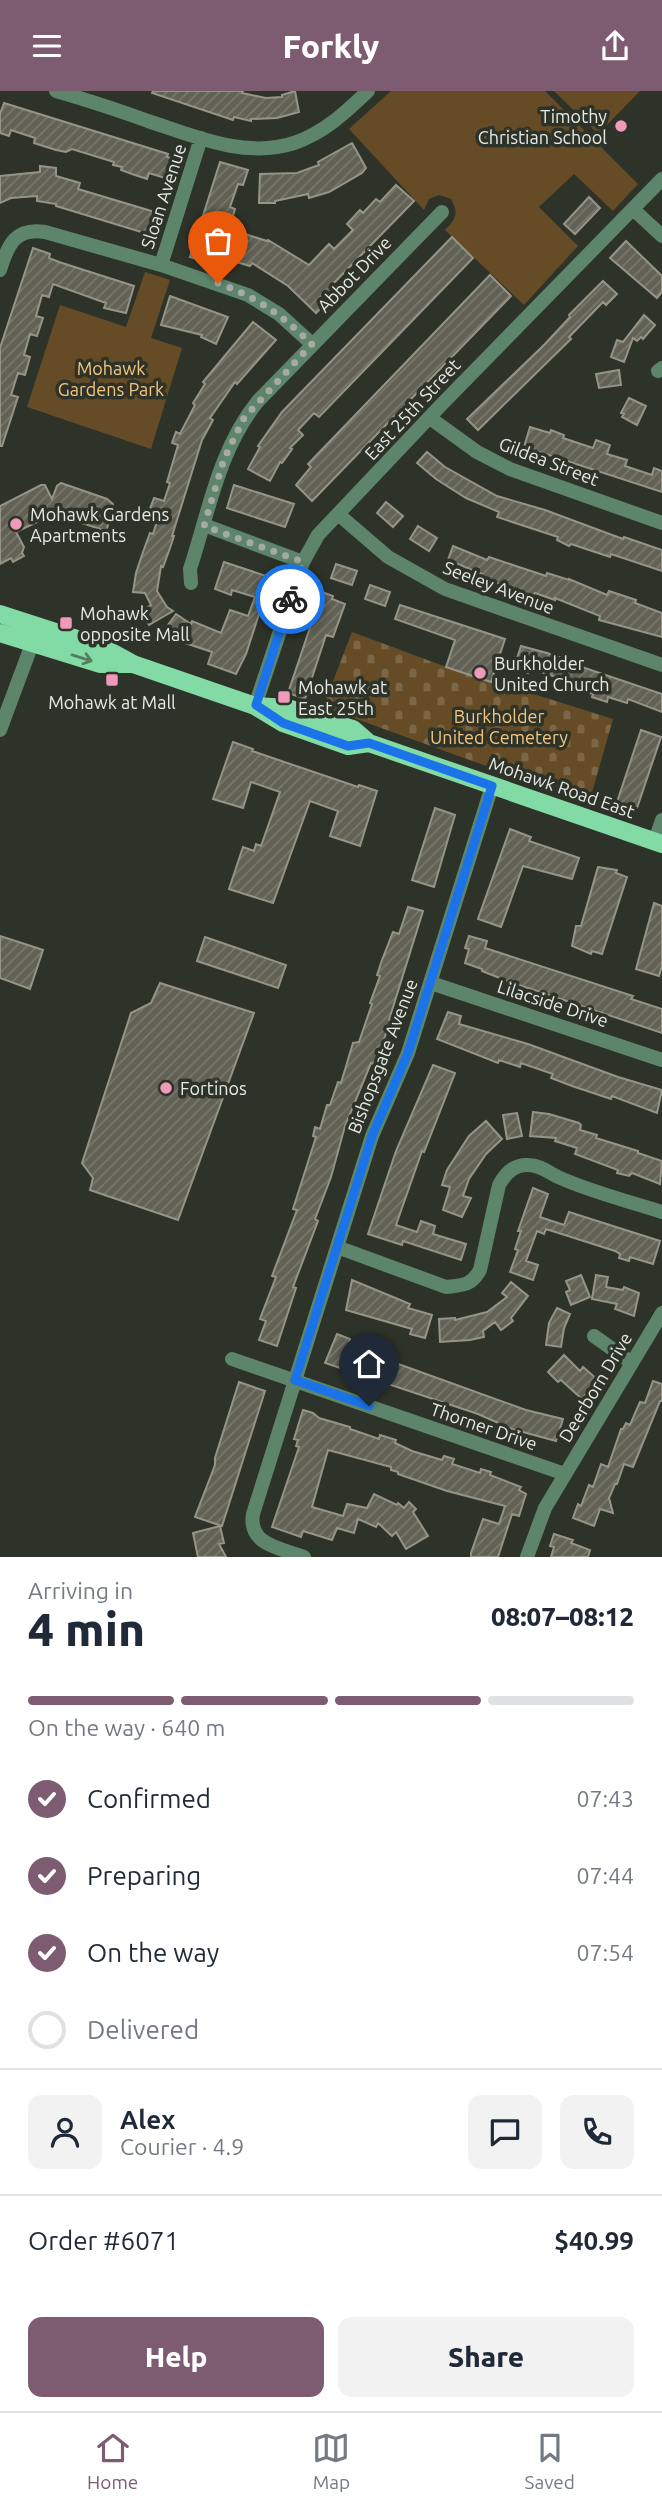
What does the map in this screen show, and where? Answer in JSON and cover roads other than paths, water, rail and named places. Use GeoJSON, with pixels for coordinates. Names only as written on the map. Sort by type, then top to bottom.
{"type":"FeatureCollection","features":[{"type":"Feature","properties":{"kind":"main road","name":"Mohawk Road East"},"geometry":{"type":"LineString","coordinates":[[0,614],[35,635],[100,664],[133,664],[256,705],[288,708],[353,729],[369,743],[659,843]]}},
{"type":"Feature","properties":{"kind":"main road","name":"Mohawk Road East"},"geometry":{"type":"LineString","coordinates":[[0,632],[35,635]]}},
{"type":"Feature","properties":{"kind":"street"},"geometry":{"type":"LineString","coordinates":[[56,91],[201,138],[254,148],[295,143],[335,122],[368,91]]}},
{"type":"Feature","properties":{"kind":"street","name":"Sloan Avenue"},"geometry":{"type":"LineString","coordinates":[[161,265],[201,138]]}},
{"type":"Feature","properties":{"kind":"street","name":"East 25th Street"},"geometry":{"type":"LineString","coordinates":[[256,705],[303,562],[318,535],[662,179]]}},
{"type":"Feature","properties":{"kind":"street"},"geometry":{"type":"LineString","coordinates":[[633,209],[662,236]]}},
{"type":"Feature","properties":{"kind":"street","name":"Abbot Drive"},"geometry":{"type":"LineString","coordinates":[[191,583],[190,569],[224,459],[244,418],[312,344],[442,212]]}},
{"type":"Feature","properties":{"kind":"street"},"geometry":{"type":"LineString","coordinates":[[0,270],[5,254],[20,233],[32,230],[161,265],[248,295],[279,314],[312,344]]}},
{"type":"Feature","properties":{"kind":"street","name":"Gildea Street"},"geometry":{"type":"LineString","coordinates":[[430,418],[477,452],[510,469],[662,523]]}},
{"type":"Feature","properties":{"kind":"street","name":"Seeley Avenue"},"geometry":{"type":"LineString","coordinates":[[338,514],[388,557],[445,589],[662,665]]}},
{"type":"Feature","properties":{"kind":"street"},"geometry":{"type":"LineString","coordinates":[[204,526],[303,562]]}},
{"type":"Feature","properties":{"kind":"street"},"geometry":{"type":"LineString","coordinates":[[0,730],[35,635]]}},
{"type":"Feature","properties":{"kind":"street","name":"Bishopsgate Avenue"},"geometry":{"type":"LineString","coordinates":[[304,1557],[262,1541],[254,1534],[251,1526],[372,1136],[408,1053],[492,786]]}},
{"type":"Feature","properties":{"kind":"street"},"geometry":{"type":"LineString","coordinates":[[659,843],[662,820]]}},
{"type":"Feature","properties":{"kind":"street","name":"Lilacside Drive"},"geometry":{"type":"LineString","coordinates":[[431,983],[662,1060]]}},
{"type":"Feature","properties":{"kind":"street"},"geometry":{"type":"LineString","coordinates":[[337,1247],[446,1287],[474,1280],[480,1270],[499,1185],[504,1176],[516,1167],[527,1165],[541,1167],[558,1177],[662,1212]]}},
{"type":"Feature","properties":{"kind":"street","name":"Deerborn Drive"},"geometry":{"type":"LineString","coordinates":[[527,1557],[539,1517],[662,1313]]}},
{"type":"Feature","properties":{"kind":"street"},"geometry":{"type":"LineString","coordinates":[[594,1336],[632,1363]]}},
{"type":"Feature","properties":{"kind":"street","name":"Thorner Drive"},"geometry":{"type":"LineString","coordinates":[[232,1359],[565,1474]]}},
{"type":"Feature","properties":{"kind":"place","name":"Timothy Christian School"},"geometry":{"type":"Point","coordinates":[621,126]}},
{"type":"Feature","properties":{"kind":"place","name":"Mohawk Gardens Apartments"},"geometry":{"type":"Point","coordinates":[16,524]}},
{"type":"Feature","properties":{"kind":"place","name":"Mohawk opposite Mall"},"geometry":{"type":"Point","coordinates":[66,623]}},
{"type":"Feature","properties":{"kind":"place","name":"Burkholder United Church"},"geometry":{"type":"Point","coordinates":[480,673]}},
{"type":"Feature","properties":{"kind":"place","name":"Mohawk at Mall"},"geometry":{"type":"Point","coordinates":[112,680]}},
{"type":"Feature","properties":{"kind":"place","name":"Mohawk at East 25th"},"geometry":{"type":"Point","coordinates":[284,697]}},
{"type":"Feature","properties":{"kind":"place","name":"Fortinos"},"geometry":{"type":"Point","coordinates":[166,1088]}},
{"type":"Feature","properties":{"kind":"park label","name":"Mohawk Gardens Park"},"geometry":{"type":"Point","coordinates":[111,378]}},
{"type":"Feature","properties":{"kind":"park label","name":"Burkholder United Cemetery"},"geometry":{"type":"Point","coordinates":[499,726]}}]}
